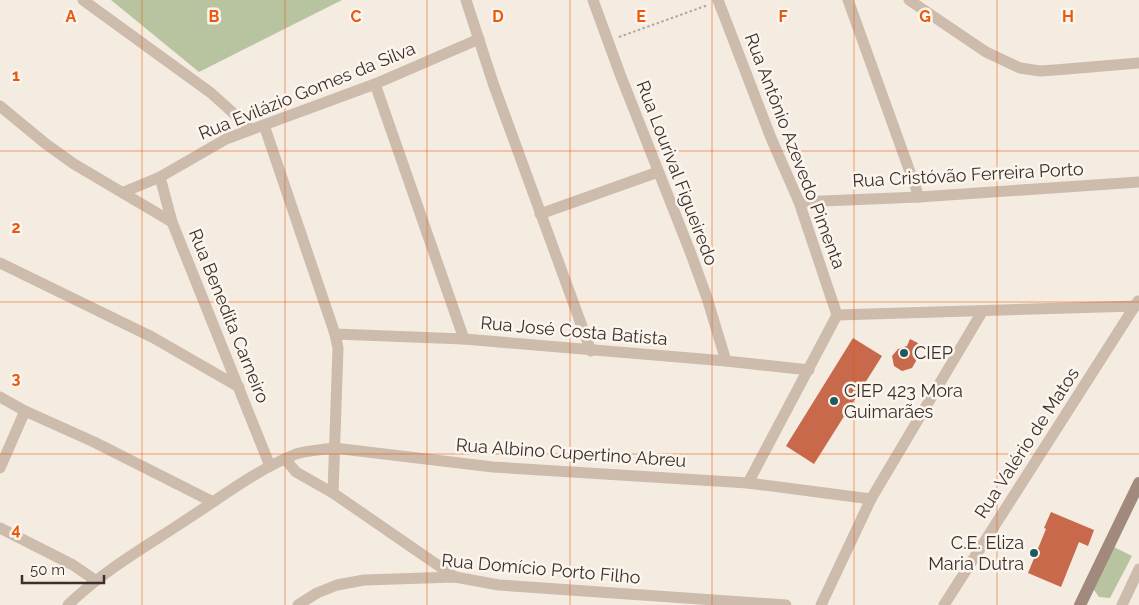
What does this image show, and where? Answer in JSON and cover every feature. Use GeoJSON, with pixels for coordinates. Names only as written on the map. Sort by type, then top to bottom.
{"type":"FeatureCollection","features":[{"type":"Feature","properties":{"kind":"main road"},"geometry":{"type":"LineString","coordinates":[[1082,604],[1138,487]]}},
{"type":"Feature","properties":{"kind":"street"},"geometry":{"type":"LineString","coordinates":[[84,0],[211,93],[251,128]]}},
{"type":"Feature","properties":{"kind":"street"},"geometry":{"type":"LineString","coordinates":[[466,0],[540,214],[591,351]]}},
{"type":"Feature","properties":{"kind":"street","name":"Rua Lourival Figueiredo"},"geometry":{"type":"LineString","coordinates":[[593,0],[607,41],[701,281],[726,361]]}},
{"type":"Feature","properties":{"kind":"street"},"geometry":{"type":"LineString","coordinates":[[848,0],[919,197]]}},
{"type":"Feature","properties":{"kind":"street"},"geometry":{"type":"LineString","coordinates":[[908,0],[986,52],[1020,68],[1040,71],[1139,63]]}},
{"type":"Feature","properties":{"kind":"street","name":"Rua Antônio Azevedo Pimenta"},"geometry":{"type":"LineString","coordinates":[[718,1],[771,138],[799,202],[837,315]]}},
{"type":"Feature","properties":{"kind":"street","name":"Rua Evilázio Gomes da Silva"},"geometry":{"type":"LineString","coordinates":[[124,192],[160,177],[226,139],[251,128],[264,125],[375,84],[479,39]]}},
{"type":"Feature","properties":{"kind":"street"},"geometry":{"type":"LineString","coordinates":[[375,84],[464,339]]}},
{"type":"Feature","properties":{"kind":"street"},"geometry":{"type":"LineString","coordinates":[[0,106],[46,144],[74,164],[172,222]]}},
{"type":"Feature","properties":{"kind":"street"},"geometry":{"type":"LineString","coordinates":[[264,125],[335,334],[338,358],[333,493]]}},
{"type":"Feature","properties":{"kind":"street"},"geometry":{"type":"LineString","coordinates":[[540,214],[658,172]]}},
{"type":"Feature","properties":{"kind":"street","name":"Rua Benedita Carneiro"},"geometry":{"type":"LineString","coordinates":[[160,177],[172,222],[270,466]]}},
{"type":"Feature","properties":{"kind":"street","name":"Rua Cristóvão Ferreira Porto"},"geometry":{"type":"LineString","coordinates":[[799,202],[919,197],[1139,182]]}},
{"type":"Feature","properties":{"kind":"street"},"geometry":{"type":"LineString","coordinates":[[0,263],[152,337],[239,387]]}},
{"type":"Feature","properties":{"kind":"street"},"geometry":{"type":"LineString","coordinates":[[748,483],[837,315],[982,312],[1137,302]]}},
{"type":"Feature","properties":{"kind":"street","name":"Rua Valério de Matos"},"geometry":{"type":"LineString","coordinates":[[944,605],[1137,302]]}},
{"type":"Feature","properties":{"kind":"street"},"geometry":{"type":"LineString","coordinates":[[821,605],[871,499],[982,312]]}},
{"type":"Feature","properties":{"kind":"street","name":"Rua José Costa Batista"},"geometry":{"type":"LineString","coordinates":[[335,334],[464,339],[726,361],[809,370]]}},
{"type":"Feature","properties":{"kind":"street"},"geometry":{"type":"LineString","coordinates":[[0,397],[25,411],[94,442],[214,502]]}},
{"type":"Feature","properties":{"kind":"street"},"geometry":{"type":"LineString","coordinates":[[0,468],[25,411]]}},
{"type":"Feature","properties":{"kind":"street","name":"Rua Albino Cupertino Abreu"},"geometry":{"type":"LineString","coordinates":[[68,605],[95,580],[270,466],[298,453],[334,448],[493,466],[748,483],[871,499]]}},
{"type":"Feature","properties":{"kind":"street"},"geometry":{"type":"LineString","coordinates":[[285,459],[296,472],[333,493],[455,577]]}},
{"type":"Feature","properties":{"kind":"street"},"geometry":{"type":"LineString","coordinates":[[0,528],[73,565],[95,580]]}},
{"type":"Feature","properties":{"kind":"street"},"geometry":{"type":"LineString","coordinates":[[1122,605],[1139,568]]}},
{"type":"Feature","properties":{"kind":"street","name":"Rua Domício Porto Filho"},"geometry":{"type":"LineString","coordinates":[[298,605],[317,593],[337,584],[364,580],[455,577],[509,586],[786,605]]}},
{"type":"Feature","properties":{"kind":"path"},"geometry":{"type":"LineString","coordinates":[[607,41],[718,1]]}},
{"type":"Feature","properties":{"kind":"green space"},"geometry":{"type":"Polygon","coordinates":[[[111,0],[342,0],[199,72],[111,0]]]}},
{"type":"Feature","properties":{"kind":"green space"},"geometry":{"type":"Polygon","coordinates":[[[1112,546],[1132,556],[1110,598],[1099,597],[1092,587],[1112,546]]]}},
{"type":"Feature","properties":{"kind":"building","name":"CIEP 423 Mora Guimarães"},"geometry":{"type":"Polygon","coordinates":[[[853,338],[882,356],[814,464],[786,446],[853,338]]]}},
{"type":"Feature","properties":{"kind":"building","name":"CIEP"},"geometry":{"type":"Polygon","coordinates":[[[910,339],[918,343],[914,350],[916,361],[912,368],[902,371],[894,366],[892,356],[898,349],[907,346],[910,339]]]}},
{"type":"Feature","properties":{"kind":"building"},"geometry":{"type":"Polygon","coordinates":[[[1051,512],[1094,530],[1088,546],[1079,542],[1061,587],[1028,573],[1051,512]]]}},
{"type":"Feature","properties":{"kind":"place","name":"CIEP"},"geometry":{"type":"Point","coordinates":[904,353]}},
{"type":"Feature","properties":{"kind":"place","name":"CIEP 423 Mora Guimarães"},"geometry":{"type":"Point","coordinates":[834,401]}},
{"type":"Feature","properties":{"kind":"place","name":"C.E. Eliza Maria Dutra"},"geometry":{"type":"Point","coordinates":[1034,553]}}]}
